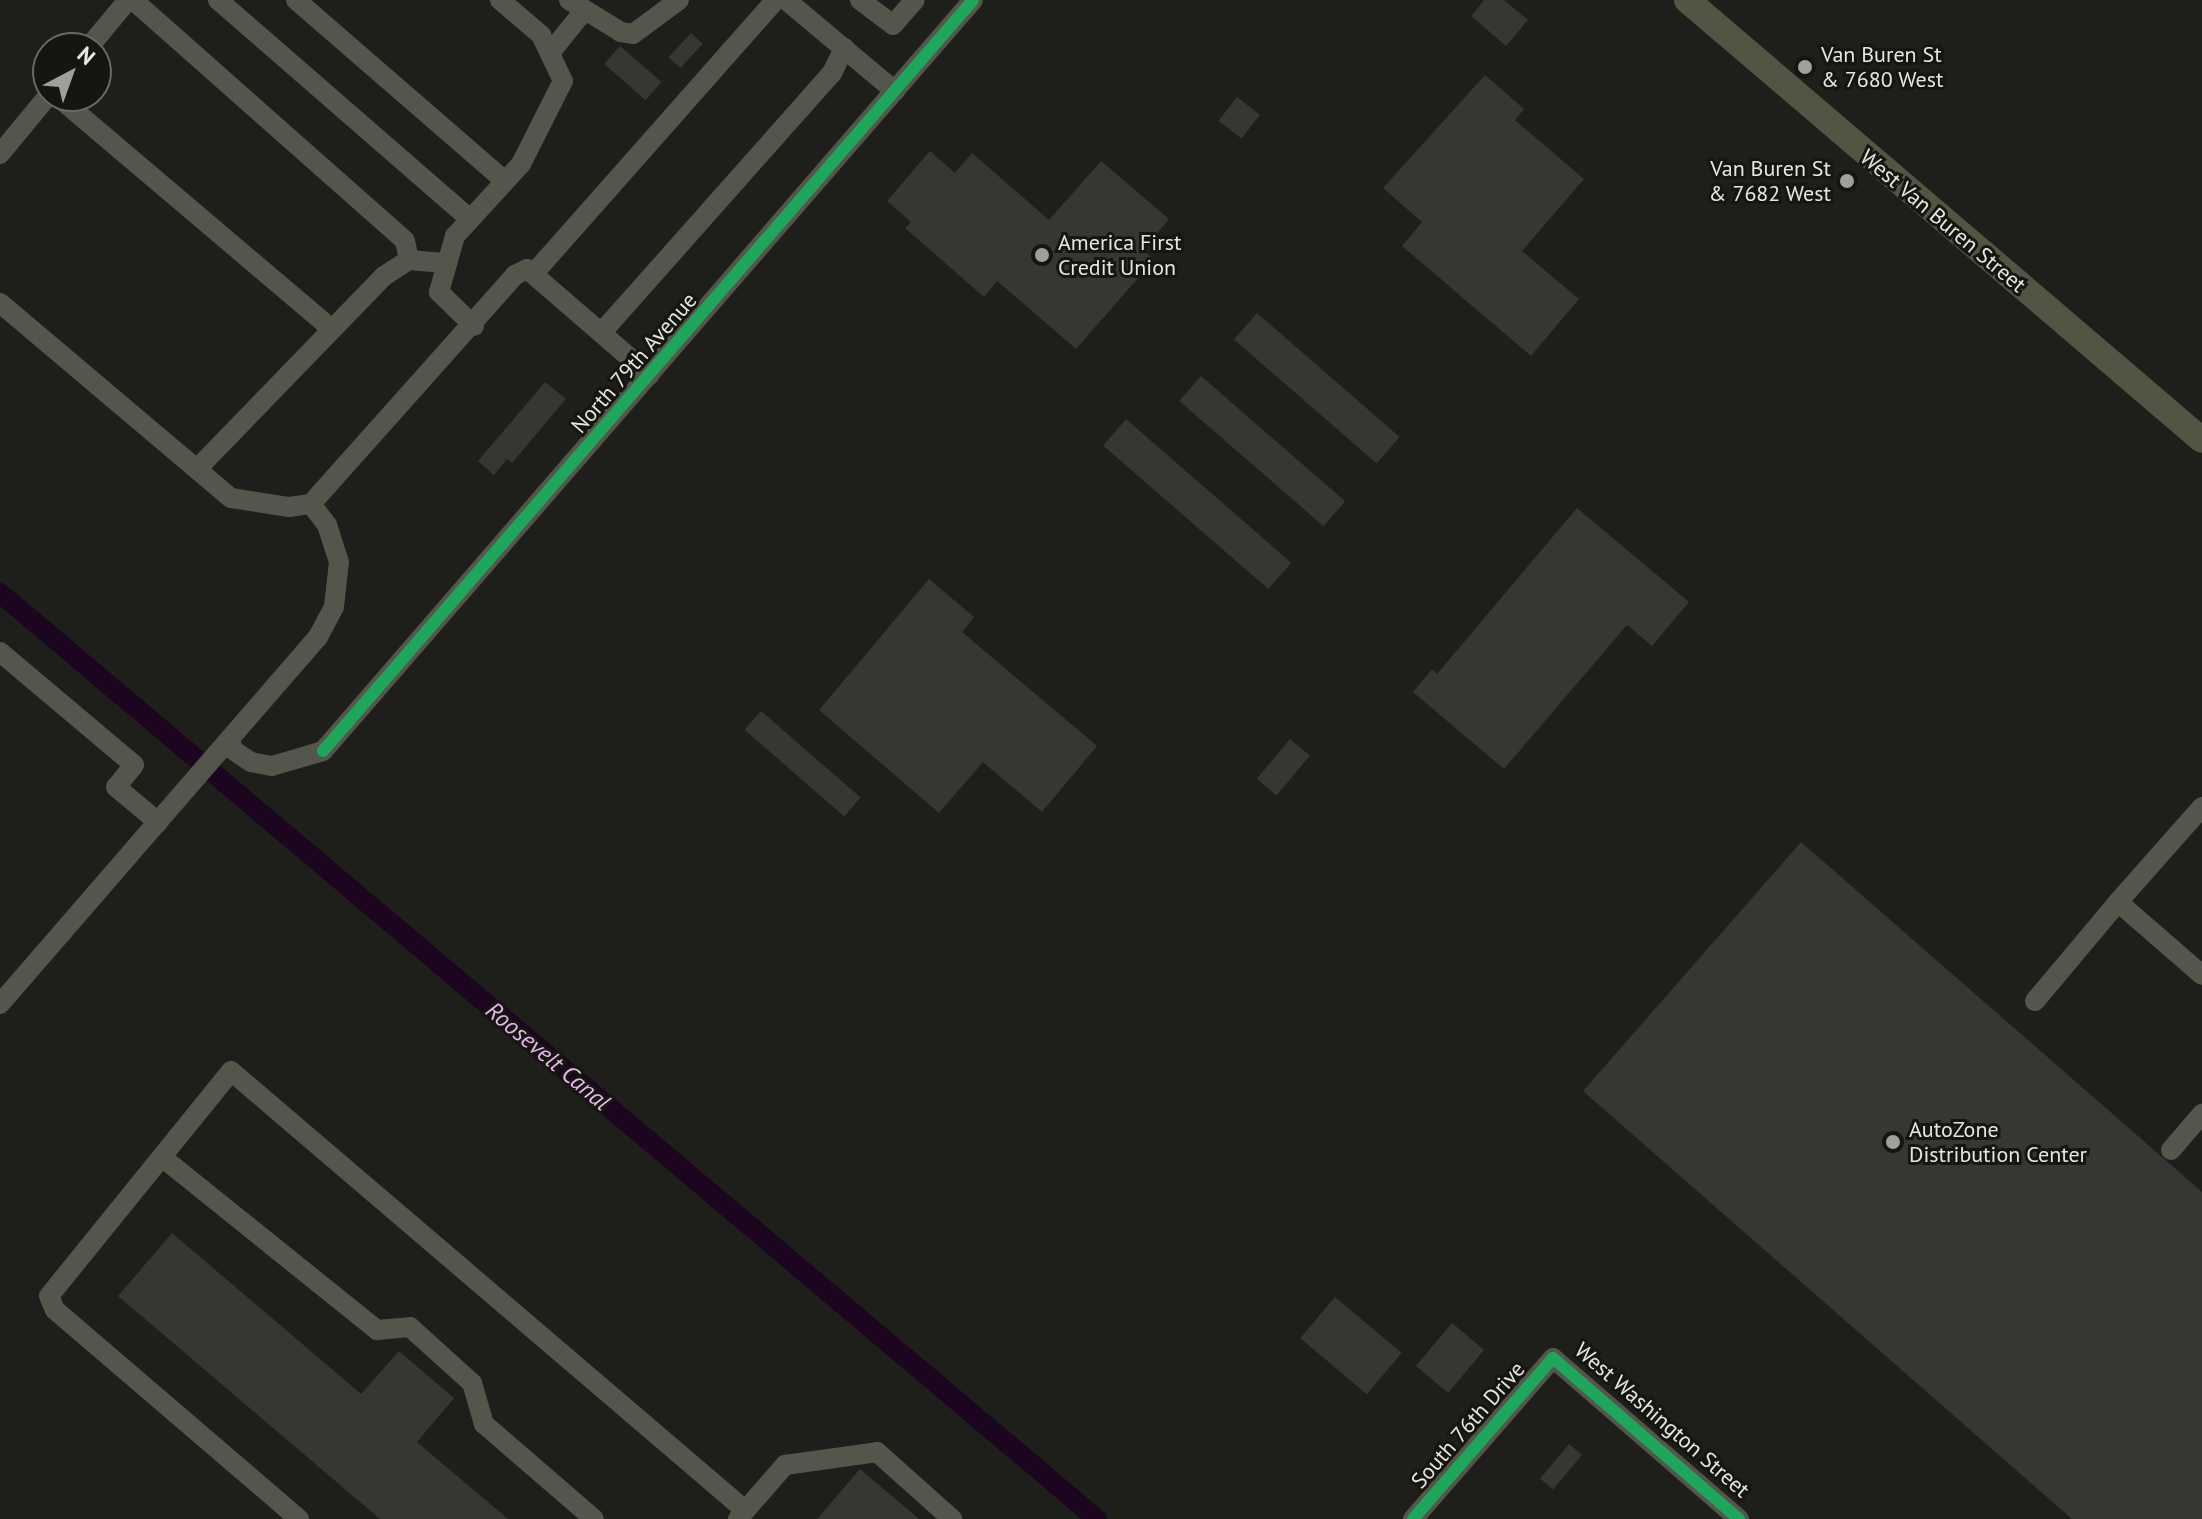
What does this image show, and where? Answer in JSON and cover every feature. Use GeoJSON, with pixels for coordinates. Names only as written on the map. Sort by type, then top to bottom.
{"type":"FeatureCollection","features":[{"type":"Feature","properties":{"kind":"main road","name":"West Van Buren Street"},"geometry":{"type":"LineString","coordinates":[[1687,0],[2202,440]]}},
{"type":"Feature","properties":{"kind":"street"},"geometry":{"type":"LineString","coordinates":[[102,32],[130,0],[405,241],[409,260]]}},
{"type":"Feature","properties":{"kind":"street"},"geometry":{"type":"LineString","coordinates":[[218,0],[470,219]]}},
{"type":"Feature","properties":{"kind":"street"},"geometry":{"type":"LineString","coordinates":[[296,0],[505,181]]}},
{"type":"Feature","properties":{"kind":"street"},"geometry":{"type":"LineString","coordinates":[[474,326],[439,292],[455,236],[521,164],[563,81],[541,35],[500,0]]}},
{"type":"Feature","properties":{"kind":"street"},"geometry":{"type":"LineString","coordinates":[[550,53],[576,6],[633,34],[679,0]]}},
{"type":"Feature","properties":{"kind":"street"},"geometry":{"type":"LineString","coordinates":[[535,272],[776,0]]}},
{"type":"Feature","properties":{"kind":"street"},"geometry":{"type":"LineString","coordinates":[[786,0],[895,91]]}},
{"type":"Feature","properties":{"kind":"street"},"geometry":{"type":"LineString","coordinates":[[860,0],[893,25],[915,0]]}},
{"type":"Feature","properties":{"kind":"street","name":"North 79th Avenue"},"geometry":{"type":"LineString","coordinates":[[224,745],[251,762],[272,766],[323,751],[973,0]]}},
{"type":"Feature","properties":{"kind":"street"},"geometry":{"type":"LineString","coordinates":[[602,332],[832,73],[844,48]]}},
{"type":"Feature","properties":{"kind":"street"},"geometry":{"type":"LineString","coordinates":[[0,154],[35,112]]}},
{"type":"Feature","properties":{"kind":"street"},"geometry":{"type":"LineString","coordinates":[[76,112],[332,329]]}},
{"type":"Feature","properties":{"kind":"street"},"geometry":{"type":"LineString","coordinates":[[197,469],[384,276],[409,260],[447,263]]}},
{"type":"Feature","properties":{"kind":"street"},"geometry":{"type":"LineString","coordinates":[[0,303],[231,498],[289,507],[311,504],[474,326],[515,275],[527,269],[535,272],[650,375]]}},
{"type":"Feature","properties":{"kind":"street"},"geometry":{"type":"LineString","coordinates":[[0,1004],[318,637],[334,607],[339,562],[327,525],[311,504]]}},
{"type":"Feature","properties":{"kind":"street"},"geometry":{"type":"LineString","coordinates":[[0,652],[134,765],[116,787],[158,822]]}},
{"type":"Feature","properties":{"kind":"street"},"geometry":{"type":"LineString","coordinates":[[2035,1001],[2202,807]]}},
{"type":"Feature","properties":{"kind":"street"},"geometry":{"type":"LineString","coordinates":[[2118,902],[2202,975]]}},
{"type":"Feature","properties":{"kind":"street"},"geometry":{"type":"LineString","coordinates":[[299,1519],[55,1310],[49,1296],[231,1071],[741,1515],[785,1465],[877,1452],[952,1519]]}},
{"type":"Feature","properties":{"kind":"street"},"geometry":{"type":"LineString","coordinates":[[2171,1150],[2202,1114]]}},
{"type":"Feature","properties":{"kind":"street"},"geometry":{"type":"LineString","coordinates":[[163,1158],[377,1330],[410,1327],[472,1383],[484,1424],[594,1519]]}},
{"type":"Feature","properties":{"kind":"street","name":"South 76th Drive"},"geometry":{"type":"LineString","coordinates":[[1413,1519],[1553,1358]]}},
{"type":"Feature","properties":{"kind":"street","name":"West Washington Street"},"geometry":{"type":"LineString","coordinates":[[1553,1358],[1739,1519]]}},
{"type":"Feature","properties":{"kind":"building"},"geometry":{"type":"Polygon","coordinates":[[[1484,0],[1504,0],[1528,20],[1506,46],[1471,16],[1484,0]]]}},
{"type":"Feature","properties":{"kind":"building"},"geometry":{"type":"Polygon","coordinates":[[[691,33],[703,44],[680,68],[668,57],[691,33]]]}},
{"type":"Feature","properties":{"kind":"building"},"geometry":{"type":"Polygon","coordinates":[[[620,46],[662,82],[646,100],[604,64],[620,46]]]}},
{"type":"Feature","properties":{"kind":"building"},"geometry":{"type":"Polygon","coordinates":[[[1485,75],[1524,109],[1515,120],[1584,179],[1522,251],[1579,299],[1531,356],[1402,246],[1422,222],[1383,188],[1485,75]]]}},
{"type":"Feature","properties":{"kind":"building"},"geometry":{"type":"Polygon","coordinates":[[[1237,97],[1260,115],[1241,138],[1219,121],[1237,97]]]}},
{"type":"Feature","properties":{"kind":"building","name":"America First Credit Union"},"geometry":{"type":"Polygon","coordinates":[[[930,151],[955,173],[972,153],[1049,220],[1101,161],[1169,219],[1143,250],[1154,260],[1076,349],[997,281],[984,297],[905,228],[911,222],[887,201],[930,151]]]}},
{"type":"Feature","properties":{"kind":"building"},"geometry":{"type":"Polygon","coordinates":[[[1257,313],[1400,437],[1377,463],[1234,339],[1257,313]]]}},
{"type":"Feature","properties":{"kind":"building"},"geometry":{"type":"Polygon","coordinates":[[[1201,376],[1345,501],[1323,526],[1179,401],[1201,376]]]}},
{"type":"Feature","properties":{"kind":"building"},"geometry":{"type":"Polygon","coordinates":[[[545,382],[566,399],[512,463],[507,459],[494,475],[478,461],[545,382]]]}},
{"type":"Feature","properties":{"kind":"building"},"geometry":{"type":"Polygon","coordinates":[[[1126,419],[1291,563],[1268,589],[1103,445],[1126,419]]]}},
{"type":"Feature","properties":{"kind":"building"},"geometry":{"type":"Polygon","coordinates":[[[1577,508],[1689,602],[1652,646],[1627,625],[1504,769],[1413,692],[1432,669],[1437,674],[1577,508]]]}},
{"type":"Feature","properties":{"kind":"building"},"geometry":{"type":"Polygon","coordinates":[[[929,579],[974,617],[962,632],[1097,746],[1042,812],[983,762],[939,813],[819,710],[929,579]]]}},
{"type":"Feature","properties":{"kind":"building"},"geometry":{"type":"Polygon","coordinates":[[[761,711],[861,798],[844,816],[745,730],[761,711]]]}},
{"type":"Feature","properties":{"kind":"building"},"geometry":{"type":"Polygon","coordinates":[[[1290,739],[1310,756],[1276,796],[1257,779],[1290,739]]]}},
{"type":"Feature","properties":{"kind":"building","name":"AutoZone Distribution Center"},"geometry":{"type":"Polygon","coordinates":[[[1801,842],[2202,1192],[2202,1519],[2072,1519],[1583,1091],[1801,842]]]}},
{"type":"Feature","properties":{"kind":"building"},"geometry":{"type":"Polygon","coordinates":[[[172,1233],[361,1394],[399,1351],[454,1398],[417,1442],[508,1519],[380,1519],[118,1296],[172,1233]]]}},
{"type":"Feature","properties":{"kind":"building"},"geometry":{"type":"Polygon","coordinates":[[[1335,1297],[1402,1353],[1367,1394],[1300,1338],[1335,1297]]]}},
{"type":"Feature","properties":{"kind":"building"},"geometry":{"type":"Polygon","coordinates":[[[1452,1323],[1484,1350],[1448,1393],[1416,1366],[1452,1323]]]}},
{"type":"Feature","properties":{"kind":"building"},"geometry":{"type":"Polygon","coordinates":[[[1569,1444],[1582,1455],[1553,1489],[1540,1478],[1569,1444]]]}},
{"type":"Feature","properties":{"kind":"building"},"geometry":{"type":"Polygon","coordinates":[[[860,1469],[919,1519],[817,1519],[860,1469]]]}},
{"type":"Feature","properties":{"kind":"waterway","name":"Roosevelt Canal"},"geometry":{"type":"LineString","coordinates":[[0,593],[1097,1519]]}},
{"type":"Feature","properties":{"kind":"cycle path"},"geometry":{"type":"LineString","coordinates":[[323,751],[973,0]]}},
{"type":"Feature","properties":{"kind":"cycle path"},"geometry":{"type":"LineString","coordinates":[[1413,1519],[1553,1358],[1739,1519]]}},
{"type":"Feature","properties":{"kind":"place","name":"Van Buren St & 7680 West"},"geometry":{"type":"Point","coordinates":[1805,67]}},
{"type":"Feature","properties":{"kind":"place","name":"Van Buren St & 7682 West"},"geometry":{"type":"Point","coordinates":[1847,181]}},
{"type":"Feature","properties":{"kind":"place","name":"America First Credit Union"},"geometry":{"type":"Point","coordinates":[1042,255]}},
{"type":"Feature","properties":{"kind":"place","name":"AutoZone Distribution Center"},"geometry":{"type":"Point","coordinates":[1893,1142]}}]}
